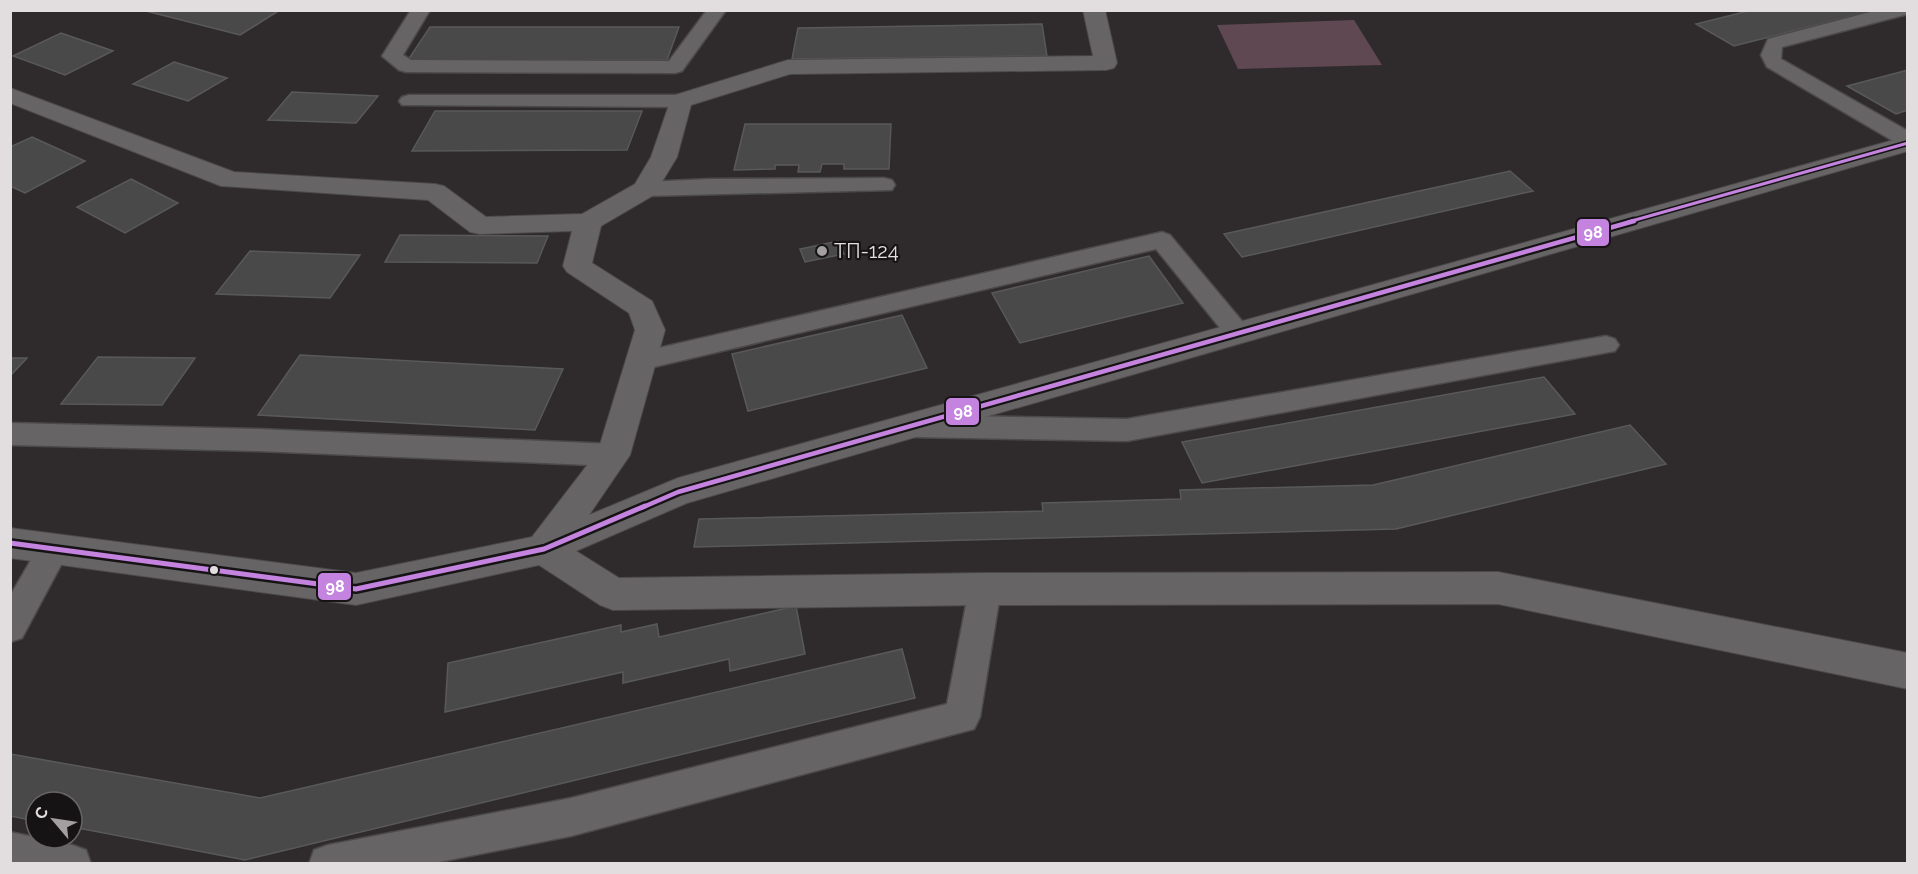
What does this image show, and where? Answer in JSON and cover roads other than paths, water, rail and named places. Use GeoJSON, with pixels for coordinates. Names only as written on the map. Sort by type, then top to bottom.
{"type":"FeatureCollection","features":[{"type":"Feature","properties":{"kind":"street"},"geometry":{"type":"LineString","coordinates":[[10,95],[230,180],[435,192],[480,226],[588,222],[645,189],[664,157],[680,101],[788,68],[1106,63],[1094,10]]}},
{"type":"Feature","properties":{"kind":"street"},"geometry":{"type":"LineString","coordinates":[[10,543],[356,589],[544,549],[678,492],[1908,142]]}},
{"type":"Feature","properties":{"kind":"street"},"geometry":{"type":"LineString","coordinates":[[544,549],[613,455],[650,330],[642,308],[577,266],[588,222]]}},
{"type":"Feature","properties":{"kind":"street"},"geometry":{"type":"LineString","coordinates":[[544,549],[613,594],[985,589],[1498,588],[1908,671]]}},
{"type":"Feature","properties":{"kind":"lane"},"geometry":{"type":"LineString","coordinates":[[421,10],[392,56],[406,66],[675,67],[717,10]]}},
{"type":"Feature","properties":{"kind":"lane"},"geometry":{"type":"LineString","coordinates":[[1901,10],[1775,43],[1770,57],[1774,63],[1908,142]]}},
{"type":"Feature","properties":{"kind":"lane"},"geometry":{"type":"LineString","coordinates":[[409,101],[680,101]]}},
{"type":"Feature","properties":{"kind":"lane"},"geometry":{"type":"LineString","coordinates":[[645,189],[710,186],[884,185]]}},
{"type":"Feature","properties":{"kind":"lane"},"geometry":{"type":"LineString","coordinates":[[641,361],[1162,240],[1238,333]]}},
{"type":"Feature","properties":{"kind":"lane"},"geometry":{"type":"LineString","coordinates":[[910,426],[1127,430],[1606,345]]}},
{"type":"Feature","properties":{"kind":"lane"},"geometry":{"type":"LineString","coordinates":[[10,434],[258,440],[613,455]]}},
{"type":"Feature","properties":{"kind":"lane"},"geometry":{"type":"LineString","coordinates":[[10,627],[53,550]]}},
{"type":"Feature","properties":{"kind":"lane"},"geometry":{"type":"LineString","coordinates":[[328,864],[571,817],[962,717],[985,589]]}},
{"type":"Feature","properties":{"kind":"lane"},"geometry":{"type":"LineString","coordinates":[[10,851],[72,864]]}},
{"type":"Feature","properties":{"kind":"place","name":"ТП-124"},"geometry":{"type":"Point","coordinates":[822,251]}}]}
